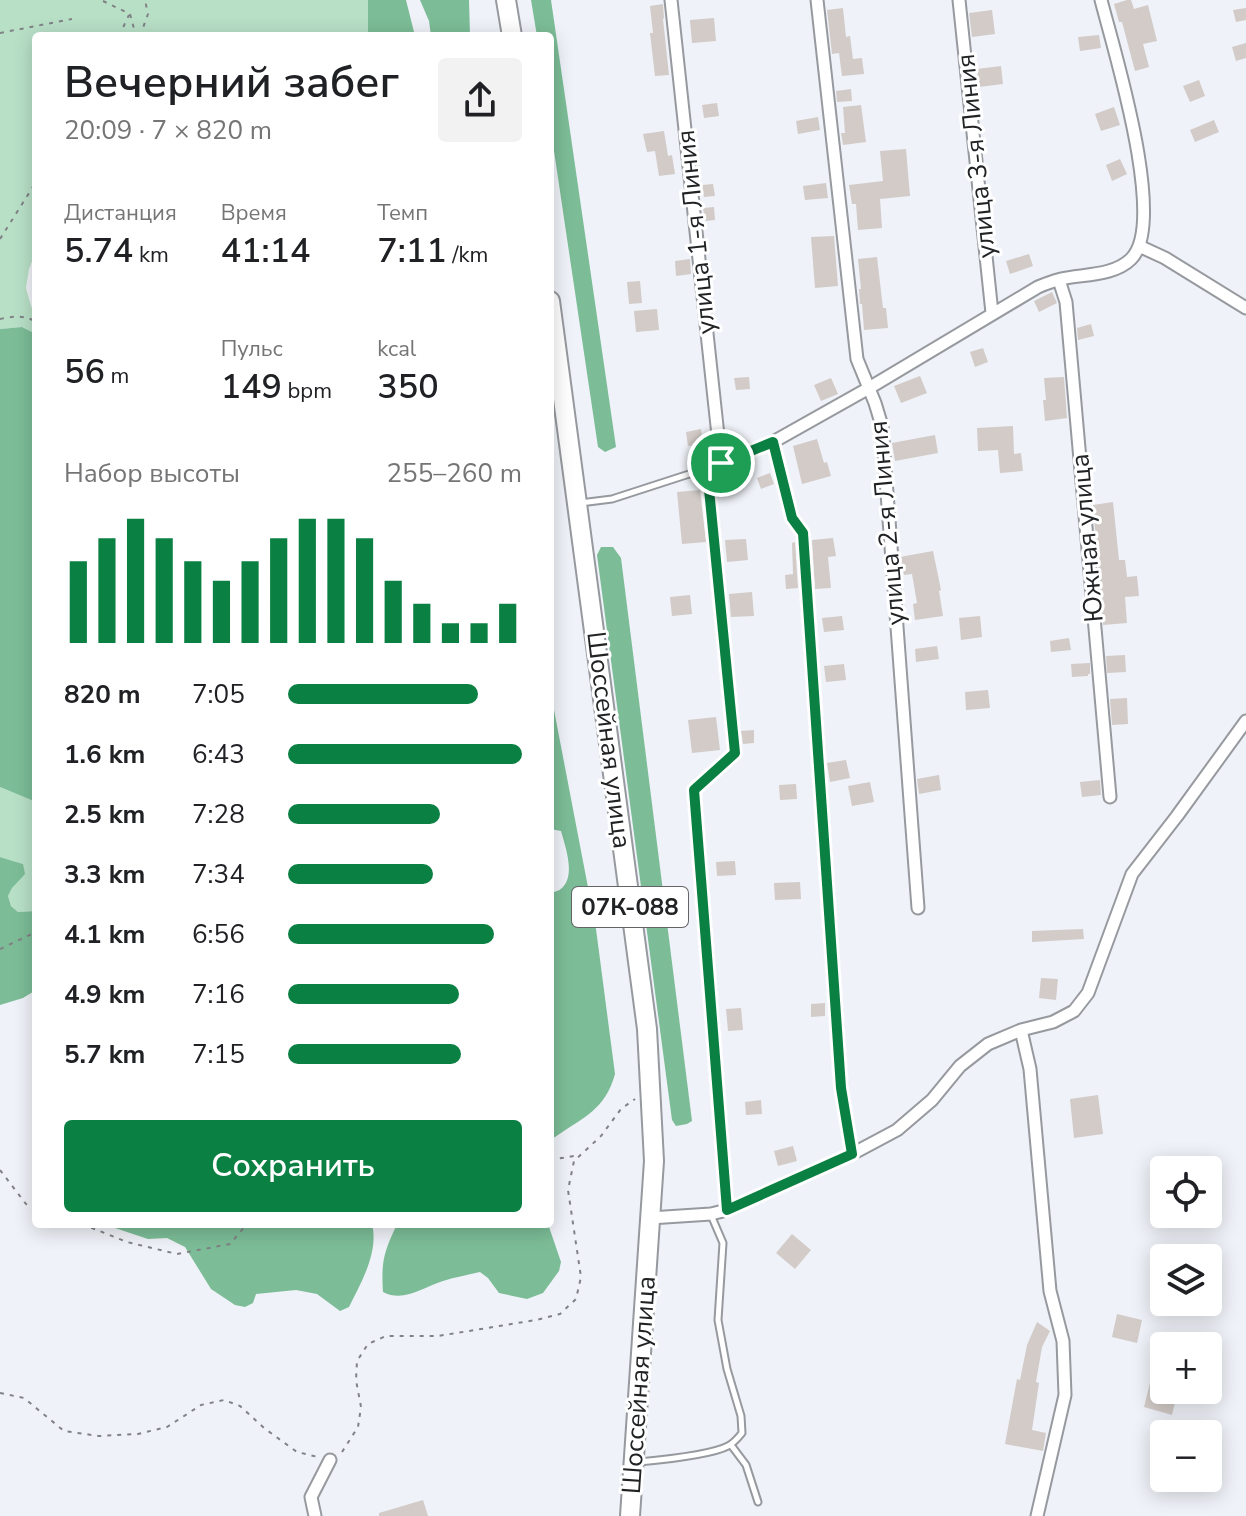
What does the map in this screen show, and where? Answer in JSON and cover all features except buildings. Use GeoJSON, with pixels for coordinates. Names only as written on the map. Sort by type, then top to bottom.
{"type":"FeatureCollection","features":[{"type":"Feature","properties":{"kind":"main road"},"geometry":{"type":"LineString","coordinates":[[506,0],[511,32]]}},
{"type":"Feature","properties":{"kind":"main road","name":"Шоссейная улица"},"geometry":{"type":"LineString","coordinates":[[554,330],[647,1029],[654,1161],[630,1516]]}},
{"type":"Feature","properties":{"kind":"street","name":"улица 1-я Линия"},"geometry":{"type":"LineString","coordinates":[[671,0],[721,463]]}},
{"type":"Feature","properties":{"kind":"street","name":"улица 2-я Линия"},"geometry":{"type":"LineString","coordinates":[[817,0],[857,359],[882,426],[918,908]]}},
{"type":"Feature","properties":{"kind":"street","name":"улица 3-я Линия"},"geometry":{"type":"LineString","coordinates":[[959,0],[992,313]]}},
{"type":"Feature","properties":{"kind":"street"},"geometry":{"type":"LineString","coordinates":[[721,463],[773,442],[1038,287],[1113,270],[1132,259],[1143,231],[1143,182],[1127,100],[1101,0]]}},
{"type":"Feature","properties":{"kind":"street"},"geometry":{"type":"LineString","coordinates":[[1139,246],[1165,258],[1246,308]]}},
{"type":"Feature","properties":{"kind":"street","name":"Южная улица"},"geometry":{"type":"LineString","coordinates":[[1059,280],[1066,302],[1110,797]]}},
{"type":"Feature","properties":{"kind":"street"},"geometry":{"type":"LineString","coordinates":[[773,442],[792,518],[803,533],[841,1088],[852,1154]]}},
{"type":"Feature","properties":{"kind":"street"},"geometry":{"type":"LineString","coordinates":[[707,469],[735,753],[694,790],[727,1210]]}},
{"type":"Feature","properties":{"kind":"street"},"geometry":{"type":"LineString","coordinates":[[650,1218],[727,1210],[852,1154],[897,1130],[932,1100],[960,1066],[988,1044],[1021,1030],[1053,1022],[1074,1011],[1088,993],[1132,874],[1246,721]]}},
{"type":"Feature","properties":{"kind":"street"},"geometry":{"type":"LineString","coordinates":[[1021,1030],[1030,1069],[1050,1291],[1063,1341],[1065,1395],[1037,1516]]}},
{"type":"Feature","properties":{"kind":"street"},"geometry":{"type":"LineString","coordinates":[[315,1516],[311,1497],[330,1460]]}},
{"type":"Feature","properties":{"kind":"lane"},"geometry":{"type":"LineString","coordinates":[[578,504],[612,499],[721,463]]}},
{"type":"Feature","properties":{"kind":"lane"},"geometry":{"type":"LineString","coordinates":[[634,1462],[717,1451],[731,1445],[742,1433],[741,1416],[727,1369],[718,1320],[723,1243],[711,1214]]}},
{"type":"Feature","properties":{"kind":"lane"},"geometry":{"type":"LineString","coordinates":[[731,1445],[746,1465],[758,1502]]}},
{"type":"Feature","properties":{"kind":"path"},"geometry":{"type":"LineString","coordinates":[[140,32],[148,14],[145,0]]}},
{"type":"Feature","properties":{"kind":"path"},"geometry":{"type":"LineString","coordinates":[[103,1],[130,14],[137,32]]}},
{"type":"Feature","properties":{"kind":"path"},"geometry":{"type":"LineString","coordinates":[[121,32],[130,14]]}},
{"type":"Feature","properties":{"kind":"path"},"geometry":{"type":"LineString","coordinates":[[0,33],[72,19]]}},
{"type":"Feature","properties":{"kind":"path"},"geometry":{"type":"LineString","coordinates":[[0,239],[32,188]]}},
{"type":"Feature","properties":{"kind":"path"},"geometry":{"type":"LineString","coordinates":[[0,319],[10,316],[32,319]]}},
{"type":"Feature","properties":{"kind":"path"},"geometry":{"type":"LineString","coordinates":[[0,949],[32,934]]}},
{"type":"Feature","properties":{"kind":"path"},"geometry":{"type":"LineString","coordinates":[[0,1393],[24,1398],[64,1431],[99,1436],[138,1434],[167,1427],[201,1405],[224,1400],[240,1406],[297,1452],[330,1460],[342,1452],[358,1427],[361,1407],[356,1380],[357,1361],[368,1344],[386,1336],[438,1336],[536,1320],[560,1314],[576,1299],[581,1277],[568,1190],[574,1161],[601,1136],[621,1109],[636,1098],[651,1096]]}},
{"type":"Feature","properties":{"kind":"path"},"geometry":{"type":"LineString","coordinates":[[554,1159],[581,1155]]}},
{"type":"Feature","properties":{"kind":"path"},"geometry":{"type":"LineString","coordinates":[[0,1170],[26,1204],[32,1206]]}},
{"type":"Feature","properties":{"kind":"path"},"geometry":{"type":"LineString","coordinates":[[92,1228],[127,1242],[177,1254],[230,1244],[244,1228]]}},
{"type":"Feature","properties":{"kind":"green space"},"geometry":{"type":"Polygon","coordinates":[[[0,0],[368,0],[368,32],[32,32],[32,261],[26,288],[32,308],[32,332],[22,327],[0,329],[0,0]]]}},
{"type":"Feature","properties":{"kind":"green space"},"geometry":{"type":"Polygon","coordinates":[[[368,0],[406,0],[414,32],[368,32],[368,0]]]}},
{"type":"Feature","properties":{"kind":"green space"},"geometry":{"type":"Polygon","coordinates":[[[420,0],[469,0],[470,32],[430,32],[420,0]]]}},
{"type":"Feature","properties":{"kind":"green space"},"geometry":{"type":"Polygon","coordinates":[[[531,0],[551,0],[616,447],[605,452],[598,447],[554,151],[554,32],[536,32],[531,0]]]}},
{"type":"Feature","properties":{"kind":"green space"},"geometry":{"type":"Polygon","coordinates":[[[22,327],[32,332],[32,800],[0,787],[0,329],[22,327]]]}},
{"type":"Feature","properties":{"kind":"green space"},"geometry":{"type":"Polygon","coordinates":[[[601,547],[613,547],[621,558],[692,1121],[676,1126],[672,1120],[597,555],[601,547]]]}},
{"type":"Feature","properties":{"kind":"green space"},"geometry":{"type":"Polygon","coordinates":[[[554,710],[596,929],[615,1074],[599,1104],[554,1137],[554,892],[566,882],[569,868],[561,831],[554,830],[554,710]]]}},
{"type":"Feature","properties":{"kind":"green space"},"geometry":{"type":"Polygon","coordinates":[[[0,787],[32,800],[32,911],[18,912],[11,906],[8,896],[23,864],[0,857],[0,787]]]}},
{"type":"Feature","properties":{"kind":"green space"},"geometry":{"type":"Polygon","coordinates":[[[0,857],[23,864],[25,874],[8,896],[11,906],[18,912],[32,911],[32,992],[0,1005],[0,857]]]}},
{"type":"Feature","properties":{"kind":"green space"},"geometry":{"type":"Polygon","coordinates":[[[115,1228],[373,1228],[374,1235],[368,1267],[359,1288],[349,1307],[340,1311],[317,1294],[296,1290],[256,1294],[253,1303],[245,1307],[235,1305],[211,1289],[185,1247],[167,1238],[148,1239],[115,1228]]]}},
{"type":"Feature","properties":{"kind":"green space"},"geometry":{"type":"Polygon","coordinates":[[[395,1228],[549,1228],[561,1262],[559,1271],[543,1293],[527,1299],[499,1293],[480,1272],[398,1296],[383,1292],[386,1250],[395,1228]]]}},
{"type":"Feature","properties":{"kind":"route"},"geometry":{"type":"LineString","coordinates":[[773,442],[792,518],[803,533],[841,1088],[852,1154],[727,1210],[694,790],[735,753],[707,469],[721,463],[773,442]]}}]}
